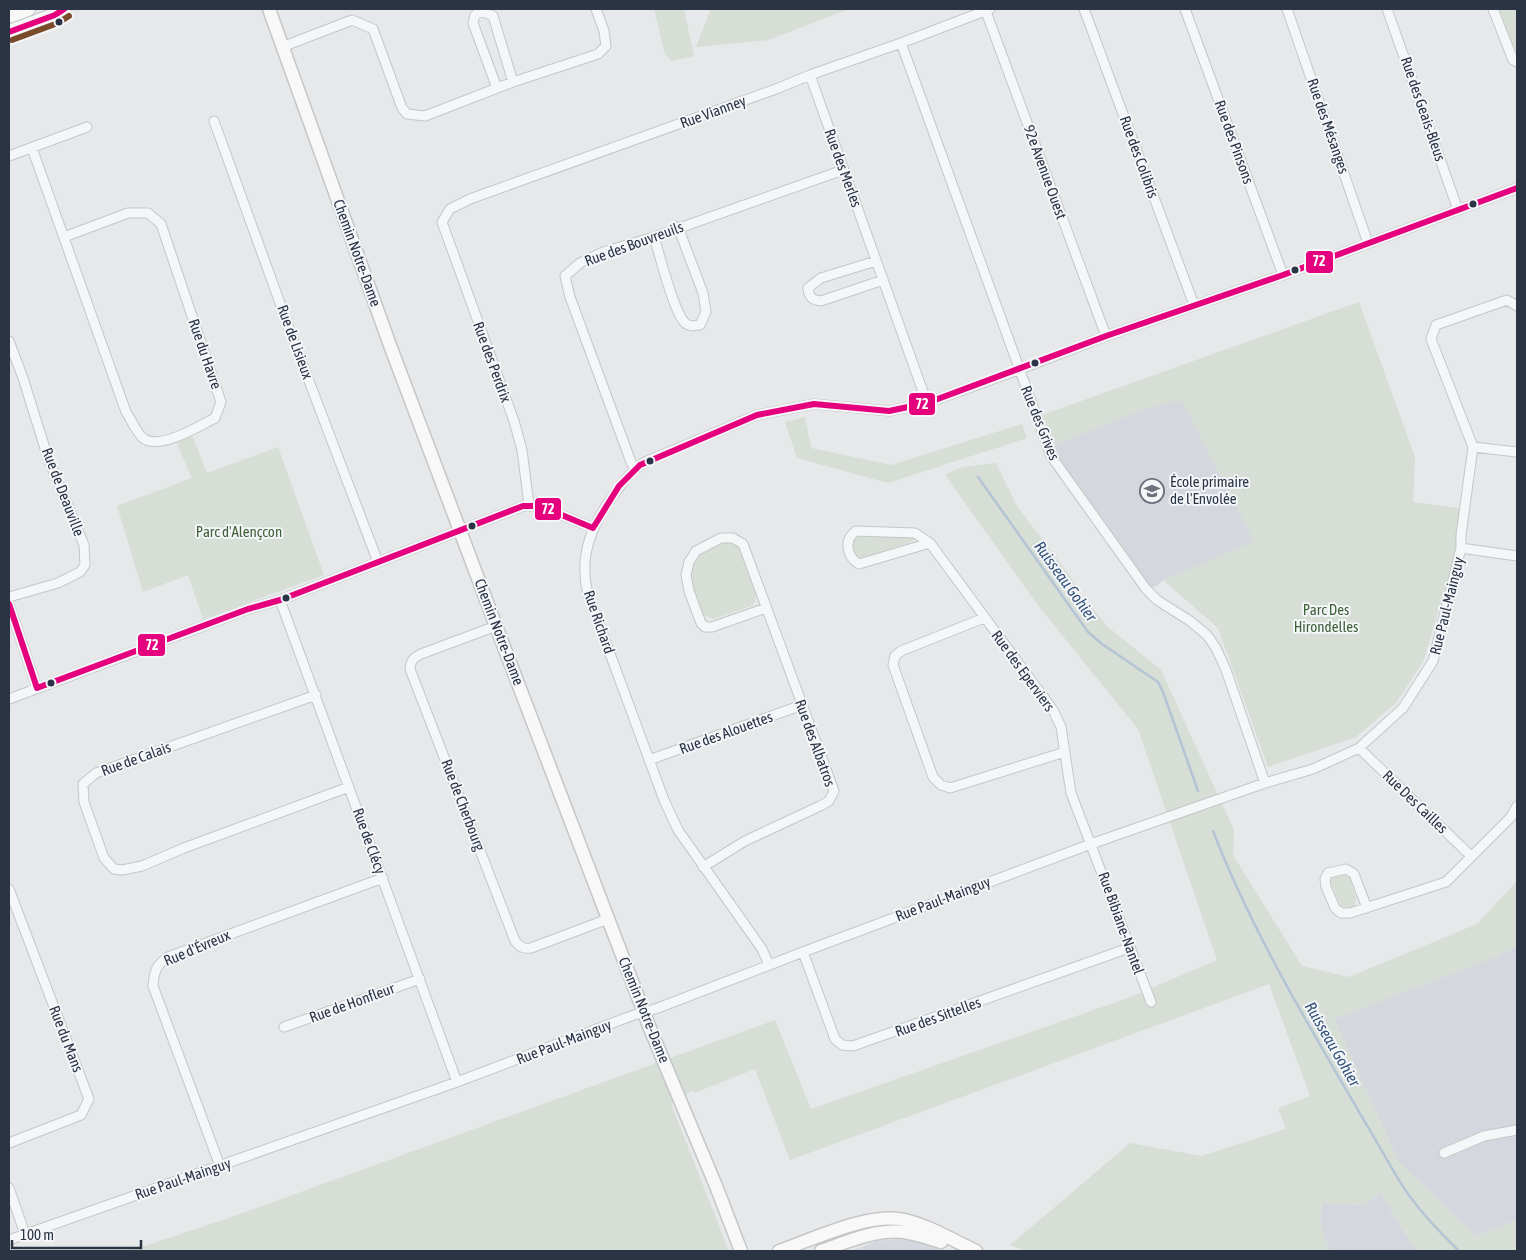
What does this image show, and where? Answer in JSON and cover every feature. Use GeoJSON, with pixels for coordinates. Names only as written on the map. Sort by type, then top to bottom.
{"type":"FeatureCollection","features":[{"type":"Feature","properties":{"kind":"main road"},"geometry":{"type":"LineString","coordinates":[[9,16],[28,9]]}},
{"type":"Feature","properties":{"kind":"main road"},"geometry":{"type":"LineString","coordinates":[[10,27],[55,14],[64,9]]}},
{"type":"Feature","properties":{"kind":"street","name":"Chemin Notre-Dame"},"geometry":{"type":"LineString","coordinates":[[269,9],[388,339],[496,626],[644,1012],[741,1251]]}},
{"type":"Feature","properties":{"kind":"street"},"geometry":{"type":"LineString","coordinates":[[282,47],[352,20],[373,29],[402,108],[407,114],[425,116],[513,82],[598,54],[606,46],[604,31],[596,9]]}},
{"type":"Feature","properties":{"kind":"street","name":"Rue Vianney"},"geometry":{"type":"LineString","coordinates":[[442,222],[450,209],[470,199],[776,89],[987,9]]}},
{"type":"Feature","properties":{"kind":"street","name":"92e Avenue Ouest"},"geometry":{"type":"LineString","coordinates":[[987,9],[1106,336]]}},
{"type":"Feature","properties":{"kind":"street","name":"Rue des Colibris"},"geometry":{"type":"LineString","coordinates":[[1084,9],[1194,305]]}},
{"type":"Feature","properties":{"kind":"street","name":"Rue des Pinsons"},"geometry":{"type":"LineString","coordinates":[[1185,9],[1283,275]]}},
{"type":"Feature","properties":{"kind":"street","name":"Rue des Mésanges"},"geometry":{"type":"LineString","coordinates":[[1287,9],[1368,243]]}},
{"type":"Feature","properties":{"kind":"street","name":"Rue des Geais-Bleus"},"geometry":{"type":"LineString","coordinates":[[1387,9],[1458,210]]}},
{"type":"Feature","properties":{"kind":"street"},"geometry":{"type":"LineString","coordinates":[[1493,9],[1513,60],[1517,62]]}},
{"type":"Feature","properties":{"kind":"street"},"geometry":{"type":"LineString","coordinates":[[497,88],[473,23],[475,15],[480,11],[492,16],[513,82]]}},
{"type":"Feature","properties":{"kind":"street","name":"Rue des Grives"},"geometry":{"type":"LineString","coordinates":[[901,43],[1018,370],[1051,456],[1146,589],[1157,600],[1190,621],[1207,635],[1216,648],[1226,670],[1265,783]]}},
{"type":"Feature","properties":{"kind":"street","name":"Rue des Merles"},"geometry":{"type":"LineString","coordinates":[[810,75],[927,403]]}},
{"type":"Feature","properties":{"kind":"street","name":"Rue de Lisieux"},"geometry":{"type":"LineString","coordinates":[[214,121],[293,339],[378,562]]}},
{"type":"Feature","properties":{"kind":"street"},"geometry":{"type":"LineString","coordinates":[[9,156],[87,127]]}},
{"type":"Feature","properties":{"kind":"street","name":"Rue du Havre"},"geometry":{"type":"LineString","coordinates":[[32,148],[126,412],[142,438],[150,442],[159,442],[181,435],[215,418],[221,402],[161,224],[148,213],[128,213],[64,237]]}},
{"type":"Feature","properties":{"kind":"street","name":"Rue des Bouvreuils"},"geometry":{"type":"LineString","coordinates":[[635,468],[631,462],[577,315],[565,276],[580,263],[603,252],[654,237],[844,170]]}},
{"type":"Feature","properties":{"kind":"street","name":"Rue Richard"},"geometry":{"type":"LineString","coordinates":[[769,965],[762,949],[678,830],[664,800],[586,588],[586,553],[593,528],[612,497],[635,468],[653,458],[757,415],[814,404],[889,411],[927,403],[1106,336],[1283,275],[1517,188]]}},
{"type":"Feature","properties":{"kind":"street","name":"Rue des Perdrix"},"geometry":{"type":"LineString","coordinates":[[442,222],[514,420],[522,450],[528,505]]}},
{"type":"Feature","properties":{"kind":"street"},"geometry":{"type":"LineString","coordinates":[[654,237],[674,304],[685,323],[692,326],[700,325],[706,312],[703,293],[678,227]]}},
{"type":"Feature","properties":{"kind":"street"},"geometry":{"type":"LineString","coordinates":[[876,261],[821,278],[808,288],[809,295],[814,300],[822,301],[883,280]]}},
{"type":"Feature","properties":{"kind":"street","name":"Rue Paul-Mainguy"},"geometry":{"type":"LineString","coordinates":[[9,1240],[457,1082],[1091,844],[1265,783],[1312,769],[1359,748],[1403,708],[1434,660],[1461,548],[1460,537],[1473,447],[1431,339],[1436,325],[1507,300],[1517,306]]}},
{"type":"Feature","properties":{"kind":"street","name":"Rue de Deauville"},"geometry":{"type":"LineString","coordinates":[[9,341],[23,378],[48,458],[84,545],[85,565],[80,572],[58,583],[9,597]]}},
{"type":"Feature","properties":{"kind":"street"},"geometry":{"type":"LineString","coordinates":[[1473,447],[1517,452]]}},
{"type":"Feature","properties":{"kind":"street"},"geometry":{"type":"LineString","coordinates":[[9,699],[248,609],[280,600],[513,509],[528,505],[545,508],[593,528]]}},
{"type":"Feature","properties":{"kind":"street"},"geometry":{"type":"LineString","coordinates":[[856,532],[914,533],[930,542],[860,564],[852,559],[847,544],[850,535],[856,532]]}},
{"type":"Feature","properties":{"kind":"street","name":"Rue des Albatros"},"geometry":{"type":"LineString","coordinates":[[703,867],[745,841],[820,806],[829,800],[834,792],[743,544],[733,538],[721,538],[696,551],[689,562],[686,575],[701,622],[705,627],[712,627],[766,608]]}},
{"type":"Feature","properties":{"kind":"street","name":"Rue des Eperviers"},"geometry":{"type":"LineString","coordinates":[[930,542],[1053,710],[1061,727],[1072,793],[1091,844]]}},
{"type":"Feature","properties":{"kind":"street"},"geometry":{"type":"LineString","coordinates":[[1461,548],[1517,556]]}},
{"type":"Feature","properties":{"kind":"street","name":"Rue de Clécy"},"geometry":{"type":"LineString","coordinates":[[280,600],[457,1082]]}},
{"type":"Feature","properties":{"kind":"street"},"geometry":{"type":"LineString","coordinates":[[9,604],[37,688]]}},
{"type":"Feature","properties":{"kind":"street"},"geometry":{"type":"LineString","coordinates":[[984,618],[902,651],[895,656],[893,665],[933,777],[941,785],[950,788],[1065,752]]}},
{"type":"Feature","properties":{"kind":"street","name":"Rue de Cherbourg"},"geometry":{"type":"LineString","coordinates":[[496,626],[414,657],[410,669],[515,941],[524,949],[531,948],[608,920]]}},
{"type":"Feature","properties":{"kind":"street","name":"Rue de Calais"},"geometry":{"type":"LineString","coordinates":[[316,695],[96,773],[83,784],[84,802],[93,830],[104,858],[114,869],[122,870],[142,866],[184,848],[349,787]]}},
{"type":"Feature","properties":{"kind":"street","name":"Rue des Alouettes"},"geometry":{"type":"LineString","coordinates":[[649,760],[802,705]]}},
{"type":"Feature","properties":{"kind":"street","name":"Rue Des Cailles"},"geometry":{"type":"LineString","coordinates":[[1359,748],[1471,856]]}},
{"type":"Feature","properties":{"kind":"street"},"geometry":{"type":"LineString","coordinates":[[1367,908],[1354,874],[1346,869],[1328,872],[1325,879],[1326,887],[1335,908],[1341,913],[1350,913],[1367,908],[1446,882],[1511,817],[1517,806]]}},
{"type":"Feature","properties":{"kind":"street","name":"Rue Bibiane-Nantel"},"geometry":{"type":"LineString","coordinates":[[1091,844],[1151,1002]]}},
{"type":"Feature","properties":{"kind":"street","name":"Rue d'Évreux"},"geometry":{"type":"LineString","coordinates":[[220,1166],[153,986],[154,970],[168,956],[383,878]]}},
{"type":"Feature","properties":{"kind":"street","name":"Rue du Mans"},"geometry":{"type":"LineString","coordinates":[[9,889],[89,1099],[81,1115],[9,1143]]}},
{"type":"Feature","properties":{"kind":"street","name":"Rue des Sittelles"},"geometry":{"type":"LineString","coordinates":[[803,952],[836,1039],[842,1046],[853,1046],[1129,948]]}},
{"type":"Feature","properties":{"kind":"street","name":"Rue de Honfleur"},"geometry":{"type":"LineString","coordinates":[[284,1028],[420,979]]}},
{"type":"Feature","properties":{"kind":"street"},"geometry":{"type":"LineString","coordinates":[[1444,1153],[1484,1136],[1517,1130]]}},
{"type":"Feature","properties":{"kind":"street"},"geometry":{"type":"LineString","coordinates":[[9,1188],[25,1234]]}},
{"type":"Feature","properties":{"kind":"street"},"geometry":{"type":"LineString","coordinates":[[779,1251],[858,1224],[885,1218],[913,1223],[976,1251]]}},
{"type":"Feature","properties":{"kind":"street"},"geometry":{"type":"LineString","coordinates":[[821,1251],[868,1236],[896,1232],[920,1236],[970,1251]]}},
{"type":"Feature","properties":{"kind":"shaded area","name":"École primaire de l'Envolée"},"geometry":{"type":"Polygon","coordinates":[[[1181,399],[1255,542],[1163,580],[1157,586],[1146,589],[1051,456],[1055,445],[1141,410],[1181,399]]]}},
{"type":"Feature","properties":{"kind":"shaded area"},"geometry":{"type":"Polygon","coordinates":[[[1517,946],[1517,1220],[1476,1236],[1399,1162],[1334,1019],[1498,956],[1517,946]]]}},
{"type":"Feature","properties":{"kind":"shaded area"},"geometry":{"type":"Polygon","coordinates":[[[1380,1193],[1412,1244],[1420,1251],[1329,1251],[1320,1224],[1322,1203],[1363,1205],[1380,1193]]]}},
{"type":"Feature","properties":{"kind":"shaded area"},"geometry":{"type":"Polygon","coordinates":[[[898,1239],[921,1243],[942,1251],[851,1251],[877,1241],[898,1239]]]}},
{"type":"Feature","properties":{"kind":"green space"},"geometry":{"type":"Polygon","coordinates":[[[654,9],[684,9],[694,56],[672,61],[665,54],[654,9]]]}},
{"type":"Feature","properties":{"kind":"green space"},"geometry":{"type":"Polygon","coordinates":[[[711,9],[849,9],[768,40],[696,47],[711,9]]]}},
{"type":"Feature","properties":{"kind":"green space"},"geometry":{"type":"Polygon","coordinates":[[[1499,9],[1517,9],[1517,50],[1508,37],[1499,9]]]}},
{"type":"Feature","properties":{"kind":"green space","name":"Parc Des Hirondelles"},"geometry":{"type":"Polygon","coordinates":[[[1359,302],[1415,457],[1413,502],[1464,509],[1457,549],[1423,662],[1396,703],[1356,737],[1268,767],[1218,628],[1163,580],[1254,541],[1181,400],[1141,410],[1055,445],[1042,415],[1359,302]]]}},
{"type":"Feature","properties":{"kind":"green space"},"geometry":{"type":"Polygon","coordinates":[[[805,417],[811,448],[891,465],[1022,424],[1027,438],[888,483],[797,458],[785,422],[805,417]]]}},
{"type":"Feature","properties":{"kind":"green space","name":"Parc d'Alençcon"},"geometry":{"type":"Polygon","coordinates":[[[191,433],[207,473],[278,447],[324,575],[203,619],[188,575],[143,592],[117,506],[192,478],[175,439],[191,433]]]}},
{"type":"Feature","properties":{"kind":"green space"},"geometry":{"type":"Polygon","coordinates":[[[996,463],[1017,506],[1082,595],[1107,626],[1161,670],[1234,830],[1233,855],[1302,966],[1349,977],[1477,924],[1517,881],[1517,946],[1498,956],[1334,1019],[1399,1162],[1476,1236],[1517,1220],[1517,1251],[1420,1251],[1412,1244],[1380,1193],[1363,1205],[1322,1203],[1320,1224],[1329,1251],[1026,1251],[1010,1245],[1130,1143],[1201,1156],[1286,1129],[1278,1108],[1310,1096],[1269,984],[790,1160],[755,1069],[697,1092],[691,1091],[671,1104],[729,1251],[129,1251],[229,1218],[775,1020],[811,1109],[1128,998],[1217,960],[1138,729],[1037,604],[945,475],[962,467],[996,463]]]}},
{"type":"Feature","properties":{"kind":"green space"},"geometry":{"type":"Polygon","coordinates":[[[854,537],[914,537],[915,539],[914,541],[863,558],[855,553],[853,547],[854,537]]]}},
{"type":"Feature","properties":{"kind":"green space"},"geometry":{"type":"Polygon","coordinates":[[[727,542],[736,544],[739,548],[756,596],[755,602],[751,606],[714,619],[704,615],[701,609],[690,578],[692,566],[698,555],[727,542]]]}},
{"type":"Feature","properties":{"kind":"green space"},"geometry":{"type":"Polygon","coordinates":[[[1343,872],[1349,875],[1356,898],[1355,905],[1351,908],[1341,906],[1331,883],[1333,876],[1343,872]]]}},
{"type":"Feature","properties":{"kind":"waterway","name":"Ruisseau Gohier"},"geometry":{"type":"LineString","coordinates":[[978,477],[1088,632],[1102,644],[1158,682],[1198,791]]}},
{"type":"Feature","properties":{"kind":"waterway","name":"Ruisseau Gohier"},"geometry":{"type":"LineString","coordinates":[[1213,831],[1232,876],[1275,964],[1397,1177],[1418,1207],[1459,1251]]}},
{"type":"Feature","properties":{"kind":"transit line","name":"72"},"geometry":{"type":"LineString","coordinates":[[9,32],[55,15],[64,9]]}},
{"type":"Feature","properties":{"kind":"transit line"},"geometry":{"type":"LineString","coordinates":[[12,40],[58,23],[69,16]]}},
{"type":"Feature","properties":{"kind":"transit line","name":"72"},"geometry":{"type":"LineString","coordinates":[[9,604],[37,688],[248,609],[280,600],[523,506],[540,506],[593,528],[619,486],[640,465],[757,415],[814,404],[889,411],[927,403],[1106,336],[1283,275],[1517,188]]}},
{"type":"Feature","properties":{"kind":"place","name":"École primaire de l'Envolée"},"geometry":{"type":"Point","coordinates":[1152,491]}}]}
